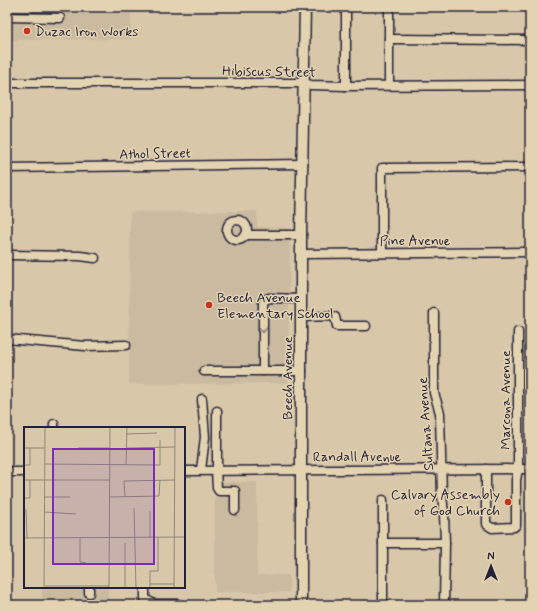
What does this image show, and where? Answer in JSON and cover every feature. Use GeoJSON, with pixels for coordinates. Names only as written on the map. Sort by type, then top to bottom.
{"type":"FeatureCollection","features":[{"type":"Feature","properties":{"kind":"main road","name":"Beech Avenue"},"geometry":{"type":"LineString","coordinates":[[301,605],[301,235],[305,7]]}},
{"type":"Feature","properties":{"kind":"street"},"geometry":{"type":"LineString","coordinates":[[346,7],[346,86]]}},
{"type":"Feature","properties":{"kind":"street"},"geometry":{"type":"LineString","coordinates":[[388,85],[389,7]]}},
{"type":"Feature","properties":{"kind":"street"},"geometry":{"type":"LineString","coordinates":[[7,17],[60,18]]}},
{"type":"Feature","properties":{"kind":"street"},"geometry":{"type":"LineString","coordinates":[[389,39],[530,40]]}},
{"type":"Feature","properties":{"kind":"street","name":"Hibiscus Street"},"geometry":{"type":"LineString","coordinates":[[7,83],[304,83],[312,85],[346,86],[530,85]]}},
{"type":"Feature","properties":{"kind":"street","name":"Athol Street"},"geometry":{"type":"LineString","coordinates":[[7,168],[303,164]]}},
{"type":"Feature","properties":{"kind":"street"},"geometry":{"type":"LineString","coordinates":[[382,253],[382,168],[530,167]]}},
{"type":"Feature","properties":{"kind":"street"},"geometry":{"type":"LineString","coordinates":[[246,235],[301,235]]}},
{"type":"Feature","properties":{"kind":"street","name":"Pine Avenue"},"geometry":{"type":"LineString","coordinates":[[301,254],[530,252]]}},
{"type":"Feature","properties":{"kind":"street"},"geometry":{"type":"LineString","coordinates":[[7,255],[80,256],[95,258]]}},
{"type":"Feature","properties":{"kind":"street"},"geometry":{"type":"LineString","coordinates":[[263,371],[263,303],[269,298],[301,299]]}},
{"type":"Feature","properties":{"kind":"street","name":"Sultana Avenue"},"geometry":{"type":"LineString","coordinates":[[434,313],[434,393],[440,413],[442,496],[444,513],[444,605]]}},
{"type":"Feature","properties":{"kind":"street"},"geometry":{"type":"LineString","coordinates":[[301,317],[332,316],[334,317],[337,326],[366,326]]}},
{"type":"Feature","properties":{"kind":"street","name":"Marcona Avenue"},"geometry":{"type":"LineString","coordinates":[[486,469],[486,524],[492,528],[511,528],[516,525],[516,480],[518,468],[518,332]]}},
{"type":"Feature","properties":{"kind":"street"},"geometry":{"type":"LineString","coordinates":[[7,339],[86,346],[126,345]]}},
{"type":"Feature","properties":{"kind":"street"},"geometry":{"type":"LineString","coordinates":[[204,371],[302,371]]}},
{"type":"Feature","properties":{"kind":"street"},"geometry":{"type":"LineString","coordinates":[[202,399],[205,437],[202,470]]}},
{"type":"Feature","properties":{"kind":"street"},"geometry":{"type":"LineString","coordinates":[[217,411],[216,488],[219,491],[235,491],[235,510]]}},
{"type":"Feature","properties":{"kind":"street","name":"Randall Avenue"},"geometry":{"type":"LineString","coordinates":[[185,470],[530,468]]}},
{"type":"Feature","properties":{"kind":"street"},"geometry":{"type":"LineString","coordinates":[[7,472],[24,472]]}},
{"type":"Feature","properties":{"kind":"street"},"geometry":{"type":"LineString","coordinates":[[383,500],[383,605]]}},
{"type":"Feature","properties":{"kind":"street"},"geometry":{"type":"LineString","coordinates":[[383,543],[445,543]]}},
{"type":"Feature","properties":{"kind":"street"},"geometry":{"type":"LineString","coordinates":[[145,588],[145,599],[154,604],[178,604]]}},
{"type":"Feature","properties":{"kind":"shaded area"},"geometry":{"type":"Polygon","coordinates":[[[7,13],[131,13],[131,39],[7,40],[7,13]]]}},
{"type":"Feature","properties":{"kind":"shaded area","name":"Beech Avenue Elementary School"},"geometry":{"type":"Polygon","coordinates":[[[257,211],[257,227],[290,228],[288,383],[129,384],[130,212],[257,211]]]}},
{"type":"Feature","properties":{"kind":"shaded area"},"geometry":{"type":"Polygon","coordinates":[[[215,482],[257,482],[257,575],[289,575],[289,592],[215,592],[215,482]]]}},
{"type":"Feature","properties":{"kind":"shaded area"},"geometry":{"type":"Polygon","coordinates":[[[42,588],[108,588],[108,605],[42,605],[42,588]]]}},
{"type":"Feature","properties":{"kind":"place","name":"Duzac Iron Works"},"geometry":{"type":"Point","coordinates":[27,31]}},
{"type":"Feature","properties":{"kind":"place","name":"Beech Avenue Elementary School"},"geometry":{"type":"Point","coordinates":[209,305]}},
{"type":"Feature","properties":{"kind":"place","name":"Calvary Assembly of God Church"},"geometry":{"type":"Point","coordinates":[508,502]}}]}
